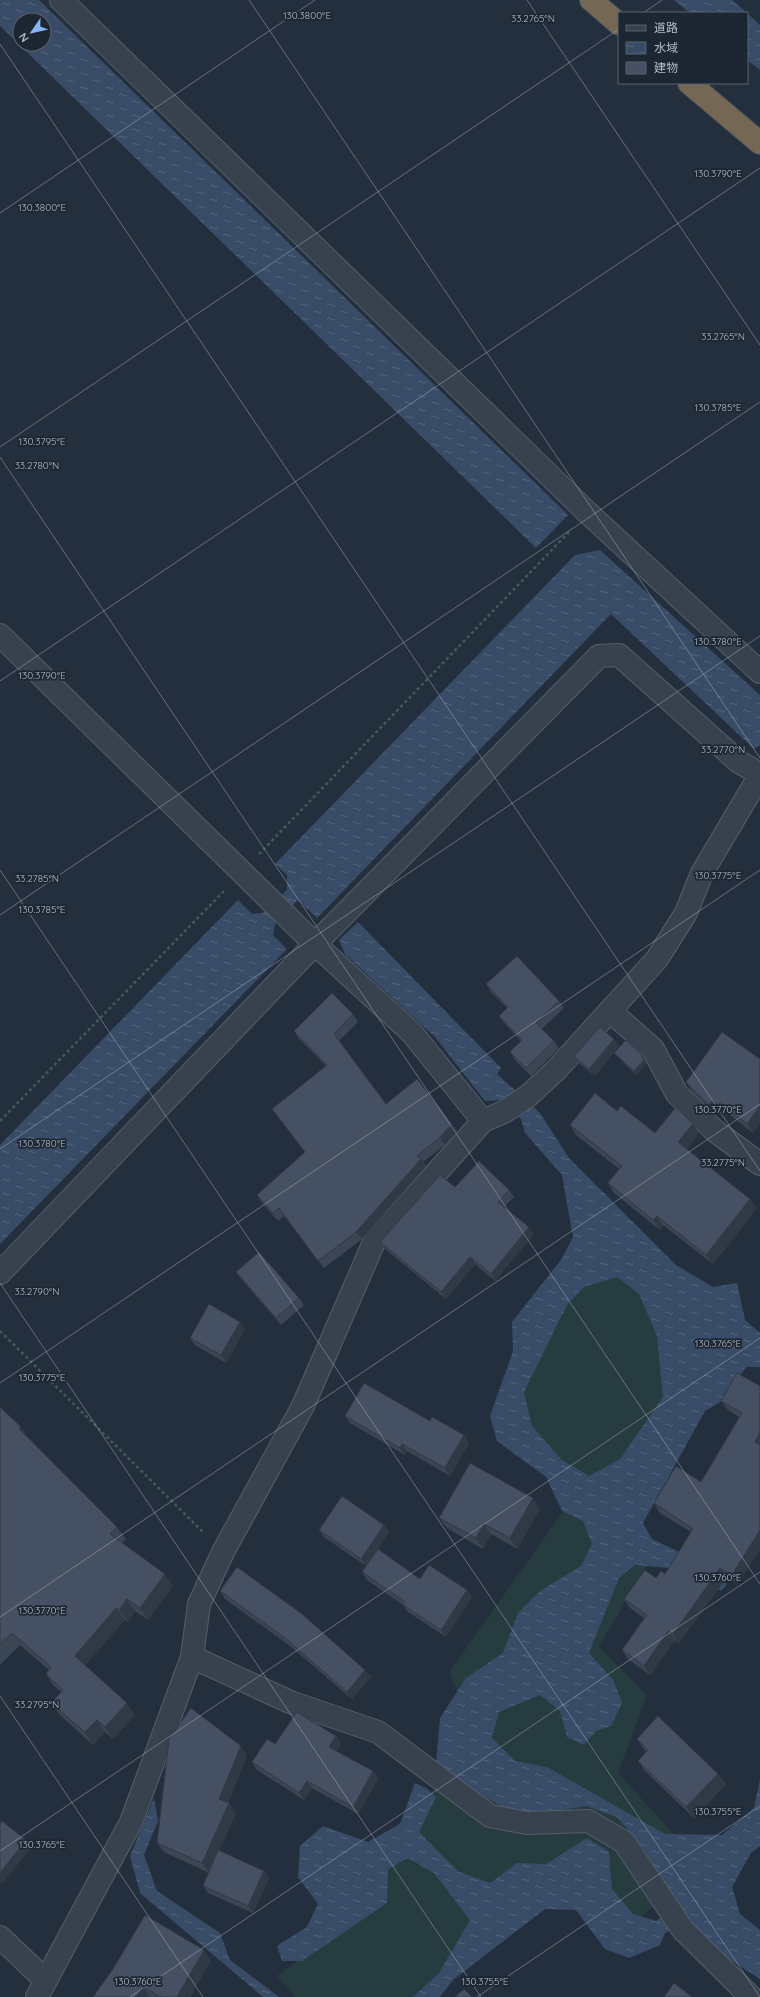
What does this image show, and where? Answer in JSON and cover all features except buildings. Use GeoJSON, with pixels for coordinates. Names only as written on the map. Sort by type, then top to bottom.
{"type":"FeatureCollection","features":[{"type":"Feature","properties":{"kind":"highway"},"geometry":{"type":"LineString","coordinates":[[591,0],[618,23]]}},
{"type":"Feature","properties":{"kind":"highway"},"geometry":{"type":"LineString","coordinates":[[690,84],[760,143]]}},
{"type":"Feature","properties":{"kind":"street"},"geometry":{"type":"LineString","coordinates":[[61,0],[588,513],[760,672]]}},
{"type":"Feature","properties":{"kind":"street"},"geometry":{"type":"LineString","coordinates":[[0,635],[289,919],[412,1033],[483,1121]]}},
{"type":"Feature","properties":{"kind":"street"},"geometry":{"type":"LineString","coordinates":[[0,1273],[315,944],[599,656],[619,655],[739,762],[760,774],[702,873],[682,920],[657,959],[557,1069],[528,1096],[504,1112],[483,1121],[374,1242],[303,1406],[223,1552],[199,1604],[192,1657],[132,1822],[41,1989],[0,1937]]}},
{"type":"Feature","properties":{"kind":"street"},"geometry":{"type":"LineString","coordinates":[[610,1010],[653,1049],[677,1094],[715,1131],[760,1164]]}},
{"type":"Feature","properties":{"kind":"street"},"geometry":{"type":"LineString","coordinates":[[192,1657],[290,1702],[378,1732],[490,1816],[528,1823],[588,1821],[624,1842],[683,1930],[751,1997]]}},
{"type":"Feature","properties":{"kind":"path"},"geometry":{"type":"LineString","coordinates":[[0,1121],[588,513]]}},
{"type":"Feature","properties":{"kind":"path"},"geometry":{"type":"LineString","coordinates":[[0,1331],[223,1552]]}},
{"type":"Feature","properties":{"kind":"green space"},"geometry":{"type":"Polygon","coordinates":[[[606,1211],[747,1340],[626,1525],[654,1554],[599,1646],[647,1696],[618,1773],[700,1863],[610,1945],[557,1872],[421,1997],[295,1997],[277,1976],[379,1900],[371,1858],[478,1741],[449,1672],[572,1499],[507,1401],[606,1211]]]}},
{"type":"Feature","properties":{"kind":"water"},"geometry":{"type":"Polygon","coordinates":[[[0,0],[39,0],[51,12],[12,12],[12,38],[0,26],[0,0]]]}},
{"type":"Feature","properties":{"kind":"water"},"geometry":{"type":"Polygon","coordinates":[[[674,0],[732,0],[746,12],[689,12],[674,0]]]}},
{"type":"Feature","properties":{"kind":"water"},"geometry":{"type":"Polygon","coordinates":[[[52,13],[568,515],[536,548],[27,52],[52,52],[52,13]]]}},
{"type":"Feature","properties":{"kind":"water"},"geometry":{"type":"Polygon","coordinates":[[[748,14],[760,25],[760,70],[748,61],[748,14]]]}},
{"type":"Feature","properties":{"kind":"water"},"geometry":{"type":"Polygon","coordinates":[[[600,550],[760,695],[760,745],[754,749],[611,614],[317,918],[298,900],[275,924],[273,935],[287,949],[0,1244],[0,1145],[238,900],[252,914],[263,913],[287,890],[287,875],[275,864],[575,555],[600,550]]]}},
{"type":"Feature","properties":{"kind":"water"},"geometry":{"type":"Polygon","coordinates":[[[358,922],[501,1068],[497,1074],[540,1113],[569,1158],[676,1265],[713,1287],[737,1283],[745,1320],[760,1333],[760,1367],[746,1367],[722,1401],[705,1411],[643,1523],[652,1539],[690,1557],[727,1584],[721,1591],[692,1570],[635,1565],[619,1578],[589,1653],[613,1680],[622,1703],[611,1726],[596,1731],[584,1745],[567,1737],[560,1711],[540,1695],[499,1712],[492,1738],[515,1761],[547,1767],[665,1834],[722,1835],[754,1808],[760,1780],[760,1846],[751,1853],[732,1887],[740,1914],[760,1930],[760,1979],[723,1955],[685,1922],[665,1933],[660,1945],[629,1958],[605,1949],[576,1910],[545,1909],[453,1980],[440,1997],[413,1997],[439,1973],[470,1920],[434,1873],[408,1858],[388,1869],[387,1903],[302,1961],[282,1961],[277,1946],[307,1927],[318,1904],[298,1877],[300,1846],[323,1826],[368,1842],[400,1824],[415,1783],[426,1788],[436,1797],[419,1832],[459,1872],[490,1883],[517,1863],[546,1864],[587,1838],[609,1852],[612,1889],[633,1914],[656,1921],[678,1907],[644,1849],[617,1817],[586,1806],[532,1815],[502,1807],[443,1772],[436,1764],[440,1718],[466,1678],[503,1653],[518,1613],[540,1591],[581,1566],[592,1544],[583,1521],[562,1511],[546,1477],[497,1441],[490,1416],[513,1351],[512,1322],[561,1260],[573,1237],[562,1175],[525,1133],[521,1119],[503,1100],[485,1101],[435,1037],[345,954],[339,940],[358,922]],[[617,1277],[584,1287],[567,1305],[524,1392],[532,1426],[562,1460],[589,1476],[620,1459],[663,1397],[657,1336],[639,1294],[617,1277]]]}},
{"type":"Feature","properties":{"kind":"water"},"geometry":{"type":"Polygon","coordinates":[[[154,1798],[158,1821],[144,1855],[157,1891],[220,1933],[230,1960],[279,1997],[263,1997],[140,1893],[130,1856],[154,1798]]]}}]}
